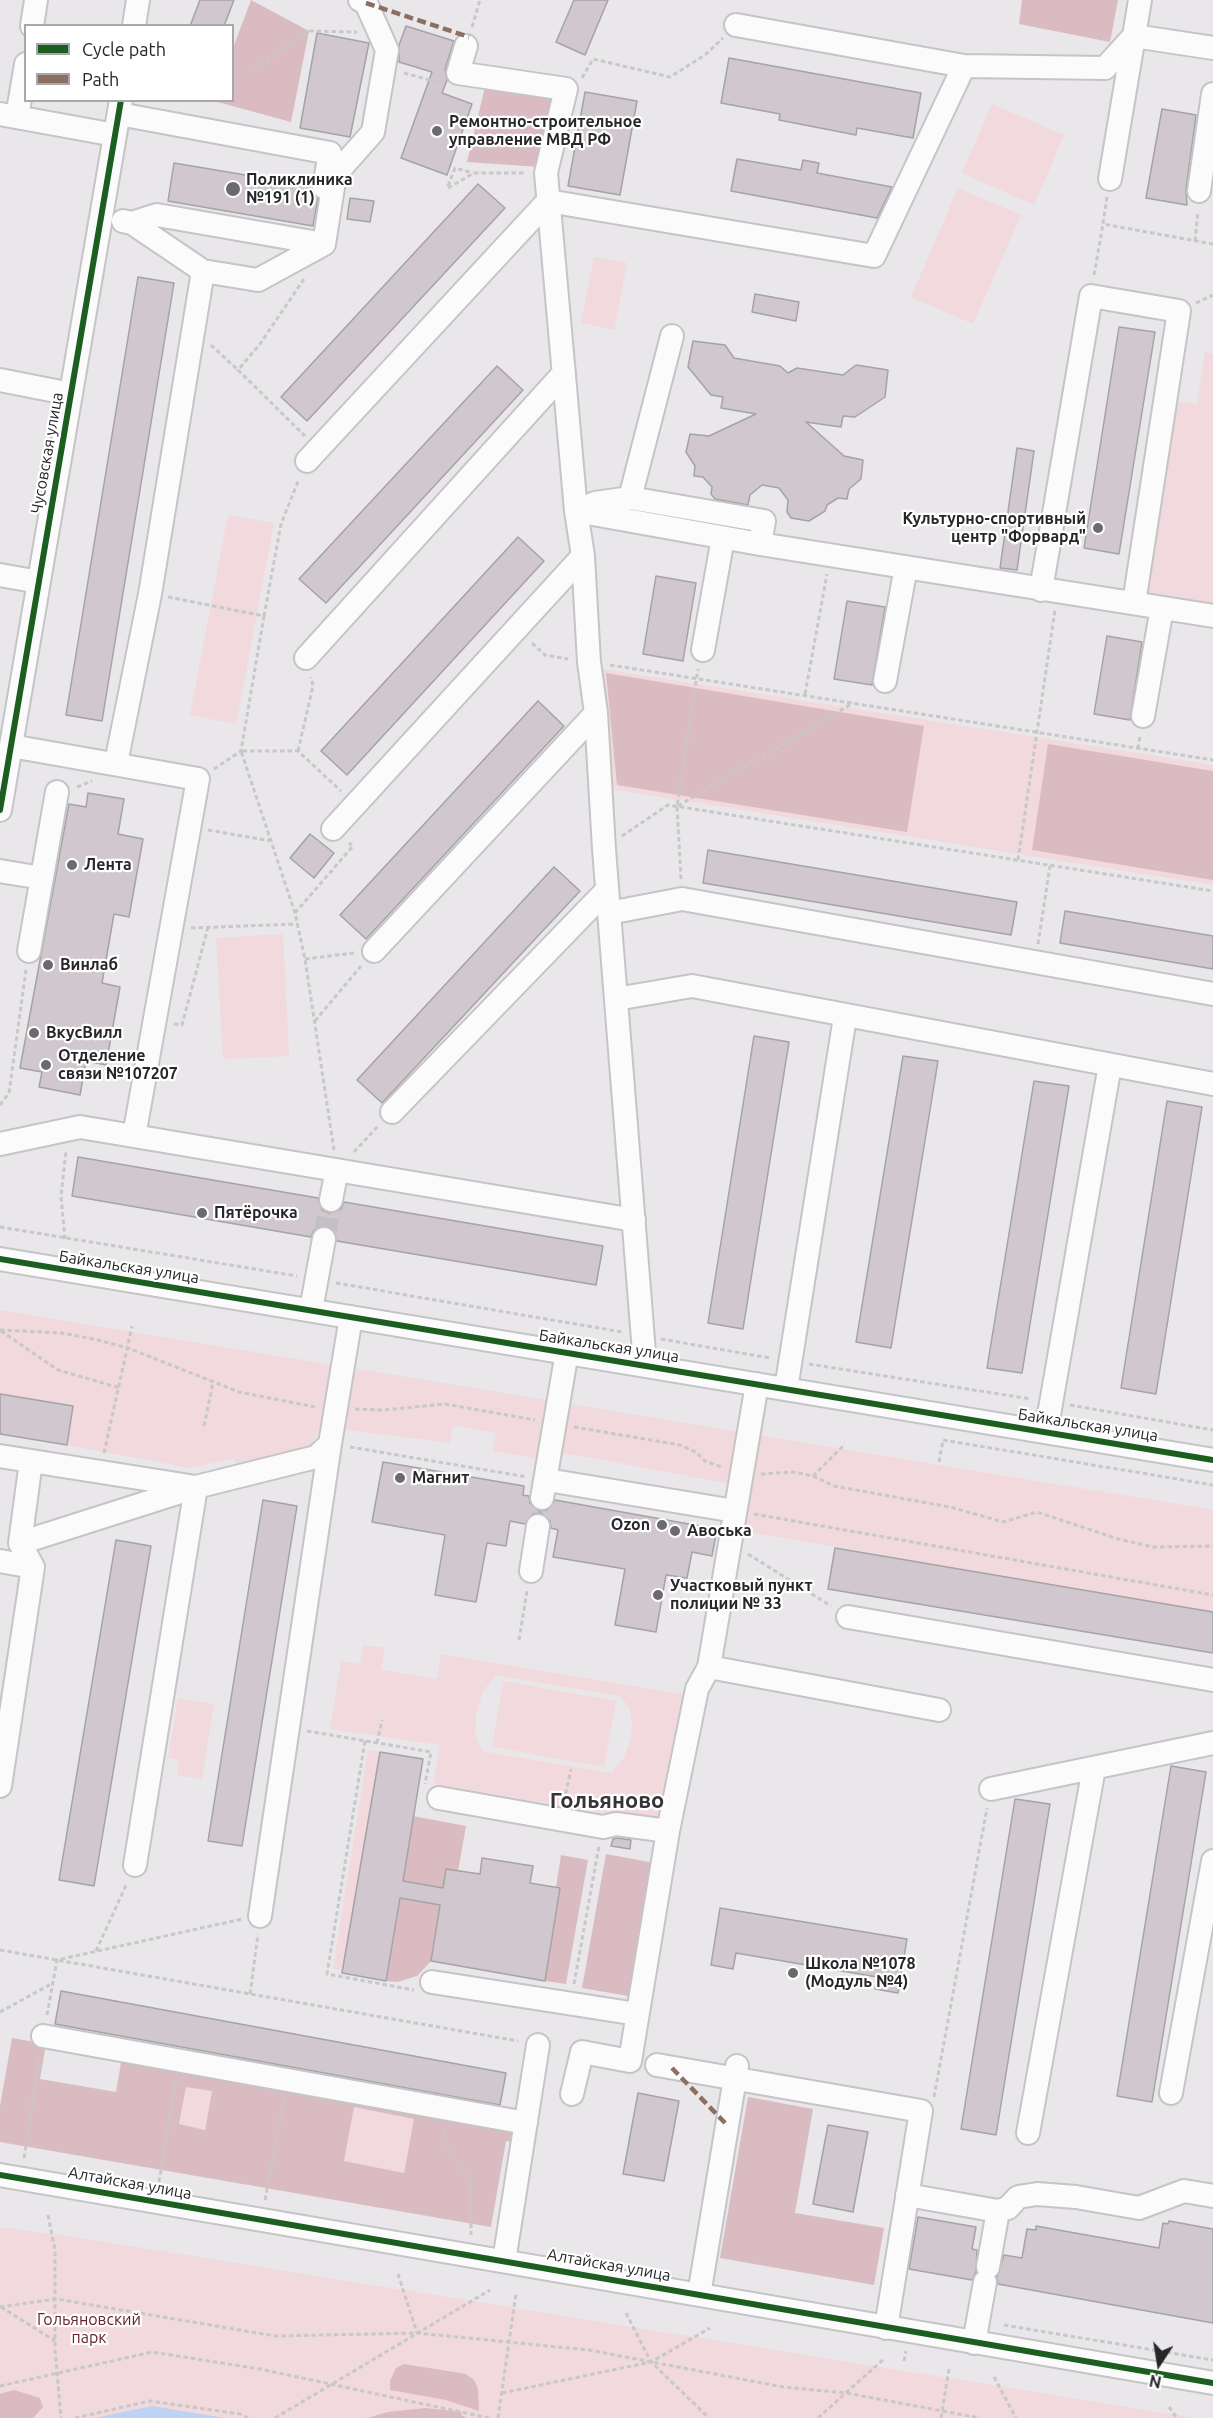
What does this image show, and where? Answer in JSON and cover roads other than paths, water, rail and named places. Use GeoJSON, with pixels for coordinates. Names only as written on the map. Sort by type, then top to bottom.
{"type":"FeatureCollection","features":[{"type":"Feature","properties":{"kind":"street"},"geometry":{"type":"LineString","coordinates":[[32,24],[36,0]]}},
{"type":"Feature","properties":{"kind":"street"},"geometry":{"type":"LineString","coordinates":[[134,24],[138,0]]}},
{"type":"Feature","properties":{"kind":"street"},"geometry":{"type":"LineString","coordinates":[[101,217],[132,223],[203,271],[258,280],[319,243],[335,175],[373,132],[387,50],[366,3],[360,0]]}},
{"type":"Feature","properties":{"kind":"street"},"geometry":{"type":"LineString","coordinates":[[1110,179],[1140,0]]}},
{"type":"Feature","properties":{"kind":"street"},"geometry":{"type":"LineString","coordinates":[[736,25],[964,66],[1105,68],[1134,36]]}},
{"type":"Feature","properties":{"kind":"street"},"geometry":{"type":"LineString","coordinates":[[1134,36],[1213,48]]}},
{"type":"Feature","properties":{"kind":"street"},"geometry":{"type":"LineString","coordinates":[[466,46],[458,73],[566,89],[546,173],[576,511],[583,555],[589,662],[596,712],[607,890],[645,1365]]}},
{"type":"Feature","properties":{"kind":"street"},"geometry":{"type":"LineString","coordinates":[[548,201],[874,256],[964,66]]}},
{"type":"Feature","properties":{"kind":"street"},"geometry":{"type":"LineString","coordinates":[[24,70],[8,115],[118,116],[330,153],[319,243]]}},
{"type":"Feature","properties":{"kind":"street"},"geometry":{"type":"LineString","coordinates":[[1199,191],[1213,94]]}},
{"type":"Feature","properties":{"kind":"street","name":"Чусовская улица"},"geometry":{"type":"LineString","coordinates":[[0,810],[118,116]]}},
{"type":"Feature","properties":{"kind":"street"},"geometry":{"type":"LineString","coordinates":[[313,455],[548,201]]}},
{"type":"Feature","properties":{"kind":"street"},"geometry":{"type":"LineString","coordinates":[[132,223],[157,215],[319,243]]}},
{"type":"Feature","properties":{"kind":"street"},"geometry":{"type":"LineString","coordinates":[[116,764],[150,594],[203,271]]}},
{"type":"Feature","properties":{"kind":"street"},"geometry":{"type":"LineString","coordinates":[[1041,590],[1091,296],[1179,311],[1134,603]]}},
{"type":"Feature","properties":{"kind":"street"},"geometry":{"type":"LineString","coordinates":[[630,498],[672,336]]}},
{"type":"Feature","properties":{"kind":"street"},"geometry":{"type":"LineString","coordinates":[[306,658],[564,373]]}},
{"type":"Feature","properties":{"kind":"street"},"geometry":{"type":"LineString","coordinates":[[0,380],[71,394]]}},
{"type":"Feature","properties":{"kind":"street"},"geometry":{"type":"LineString","coordinates":[[576,511],[595,503],[630,498],[764,521],[760,544]]}},
{"type":"Feature","properties":{"kind":"street"},"geometry":{"type":"LineString","coordinates":[[576,511],[723,538],[1213,616]]}},
{"type":"Feature","properties":{"kind":"street"},"geometry":{"type":"LineString","coordinates":[[703,650],[723,538]]}},
{"type":"Feature","properties":{"kind":"street"},"geometry":{"type":"LineString","coordinates":[[333,829],[583,555]]}},
{"type":"Feature","properties":{"kind":"street"},"geometry":{"type":"LineString","coordinates":[[885,681],[906,567]]}},
{"type":"Feature","properties":{"kind":"street"},"geometry":{"type":"LineString","coordinates":[[0,575],[39,582]]}},
{"type":"Feature","properties":{"kind":"street"},"geometry":{"type":"LineString","coordinates":[[1143,716],[1162,608]]}},
{"type":"Feature","properties":{"kind":"street"},"geometry":{"type":"LineString","coordinates":[[374,951],[596,712]]}},
{"type":"Feature","properties":{"kind":"street"},"geometry":{"type":"LineString","coordinates":[[11,746],[198,779],[134,1136]]}},
{"type":"Feature","properties":{"kind":"street"},"geometry":{"type":"LineString","coordinates":[[28,951],[57,792]]}},
{"type":"Feature","properties":{"kind":"street"},"geometry":{"type":"LineString","coordinates":[[0,871],[42,878]]}},
{"type":"Feature","properties":{"kind":"street"},"geometry":{"type":"LineString","coordinates":[[392,1112],[607,890]]}},
{"type":"Feature","properties":{"kind":"street"},"geometry":{"type":"LineString","coordinates":[[609,913],[682,899],[1213,994]]}},
{"type":"Feature","properties":{"kind":"street"},"geometry":{"type":"LineString","coordinates":[[616,999],[692,986],[845,1017],[1213,1084]]}},
{"type":"Feature","properties":{"kind":"street"},"geometry":{"type":"LineString","coordinates":[[786,1389],[845,1017]]}},
{"type":"Feature","properties":{"kind":"street"},"geometry":{"type":"LineString","coordinates":[[1046,1432],[1110,1065]]}},
{"type":"Feature","properties":{"kind":"street"},"geometry":{"type":"LineString","coordinates":[[3,1145],[80,1127],[634,1220]]}},
{"type":"Feature","properties":{"kind":"street"},"geometry":{"type":"LineString","coordinates":[[332,1200],[337,1170]]}},
{"type":"Feature","properties":{"kind":"street"},"geometry":{"type":"LineString","coordinates":[[311,1310],[324,1239]]}},
{"type":"Feature","properties":{"kind":"street","name":"Байкальская улица"},"geometry":{"type":"LineString","coordinates":[[0,1259],[1213,1460]]}},
{"type":"Feature","properties":{"kind":"street"},"geometry":{"type":"LineString","coordinates":[[260,1916],[351,1317]]}},
{"type":"Feature","properties":{"kind":"street"},"geometry":{"type":"LineString","coordinates":[[567,1352],[544,1489],[735,1511]]}},
{"type":"Feature","properties":{"kind":"street"},"geometry":{"type":"LineString","coordinates":[[572,2094],[582,2052],[630,2061],[668,1831],[697,1689],[709,1667],[757,1384]]}},
{"type":"Feature","properties":{"kind":"street"},"geometry":{"type":"LineString","coordinates":[[20,1543],[196,1487],[316,1457],[330,1444]]}},
{"type":"Feature","properties":{"kind":"street"},"geometry":{"type":"LineString","coordinates":[[0,1456],[196,1487]]}},
{"type":"Feature","properties":{"kind":"street"},"geometry":{"type":"LineString","coordinates":[[0,1786],[5,1708],[33,1567],[20,1543],[32,1461]]}},
{"type":"Feature","properties":{"kind":"street"},"geometry":{"type":"LineString","coordinates":[[135,1865],[196,1487]]}},
{"type":"Feature","properties":{"kind":"street"},"geometry":{"type":"LineString","coordinates":[[531,1571],[538,1526]]}},
{"type":"Feature","properties":{"kind":"street"},"geometry":{"type":"LineString","coordinates":[[0,1561],[33,1567]]}},
{"type":"Feature","properties":{"kind":"street"},"geometry":{"type":"LineString","coordinates":[[848,1617],[1213,1680]]}},
{"type":"Feature","properties":{"kind":"street"},"geometry":{"type":"LineString","coordinates":[[709,1667],[939,1710]]}},
{"type":"Feature","properties":{"kind":"street"},"geometry":{"type":"LineString","coordinates":[[991,1789],[1213,1743]]}},
{"type":"Feature","properties":{"kind":"street"},"geometry":{"type":"LineString","coordinates":[[1028,2133],[1094,1768]]}},
{"type":"Feature","properties":{"kind":"street"},"geometry":{"type":"LineString","coordinates":[[439,1798],[603,1827],[616,1824],[668,1831]]}},
{"type":"Feature","properties":{"kind":"street"},"geometry":{"type":"LineString","coordinates":[[1171,2093],[1213,1861]]}},
{"type":"Feature","properties":{"kind":"street"},"geometry":{"type":"LineString","coordinates":[[432,1982],[637,2014]]}},
{"type":"Feature","properties":{"kind":"street"},"geometry":{"type":"LineString","coordinates":[[42,2036],[526,2123]]}},
{"type":"Feature","properties":{"kind":"street"},"geometry":{"type":"LineString","coordinates":[[505,2251],[538,2045]]}},
{"type":"Feature","properties":{"kind":"street"},"geometry":{"type":"LineString","coordinates":[[657,2065],[736,2072],[921,2111],[886,2328]]}},
{"type":"Feature","properties":{"kind":"street"},"geometry":{"type":"LineString","coordinates":[[699,2295],[736,2072]]}},
{"type":"Feature","properties":{"kind":"street","name":"Алтайская улица"},"geometry":{"type":"LineString","coordinates":[[0,2175],[505,2251],[699,2295],[1213,2383]]}},
{"type":"Feature","properties":{"kind":"street"},"geometry":{"type":"LineString","coordinates":[[907,2195],[998,2211],[1008,2208],[1018,2197],[1037,2194],[1076,2196],[1140,2208],[1184,2191],[1213,2196]]}},
{"type":"Feature","properties":{"kind":"street"},"geometry":{"type":"LineString","coordinates":[[505,2251],[530,2205]]}},
{"type":"Feature","properties":{"kind":"street"},"geometry":{"type":"LineString","coordinates":[[974,2343],[998,2211]]}},
{"type":"Feature","properties":{"kind":"water"},"geometry":{"type":"Polygon","coordinates":[[[152,2406],[225,2418],[94,2418],[152,2406]]]}},
{"type":"Feature","properties":{"kind":"tunnel"},"geometry":{"type":"LineString","coordinates":[[324,1239],[331,1200]]}},
{"type":"Feature","properties":{"kind":"place","name":"Ремонтно-строительное управление МВД РФ"},"geometry":{"type":"Point","coordinates":[437,131]}},
{"type":"Feature","properties":{"kind":"place","name":"Поликлиника №191 (1)"},"geometry":{"type":"Point","coordinates":[233,189]}},
{"type":"Feature","properties":{"kind":"place","name":"Культурно-спортивный центр \"Форвард\""},"geometry":{"type":"Point","coordinates":[1098,528]}},
{"type":"Feature","properties":{"kind":"place","name":"Лента"},"geometry":{"type":"Point","coordinates":[72,865]}},
{"type":"Feature","properties":{"kind":"place","name":"Винлаб"},"geometry":{"type":"Point","coordinates":[48,965]}},
{"type":"Feature","properties":{"kind":"place","name":"ВкусВилл"},"geometry":{"type":"Point","coordinates":[34,1033]}},
{"type":"Feature","properties":{"kind":"place","name":"Отделение связи №107207"},"geometry":{"type":"Point","coordinates":[46,1065]}},
{"type":"Feature","properties":{"kind":"place","name":"Пятёрочка"},"geometry":{"type":"Point","coordinates":[202,1213]}},
{"type":"Feature","properties":{"kind":"place","name":"Магнит"},"geometry":{"type":"Point","coordinates":[400,1478]}},
{"type":"Feature","properties":{"kind":"place","name":"Ozon"},"geometry":{"type":"Point","coordinates":[662,1525]}},
{"type":"Feature","properties":{"kind":"place","name":"Авоська"},"geometry":{"type":"Point","coordinates":[675,1531]}},
{"type":"Feature","properties":{"kind":"place","name":"Участковый пункт полиции № 33"},"geometry":{"type":"Point","coordinates":[658,1595]}},
{"type":"Feature","properties":{"kind":"place","name":"Школа №1078 (Модуль №4)"},"geometry":{"type":"Point","coordinates":[793,1973]}},
{"type":"Feature","properties":{"kind":"district","name":"Гольяново"},"geometry":{"type":"Point","coordinates":[607,1801]}},
{"type":"Feature","properties":{"kind":"park label","name":"Гольяновcкий парк"},"geometry":{"type":"Point","coordinates":[89,2329]}}]}
